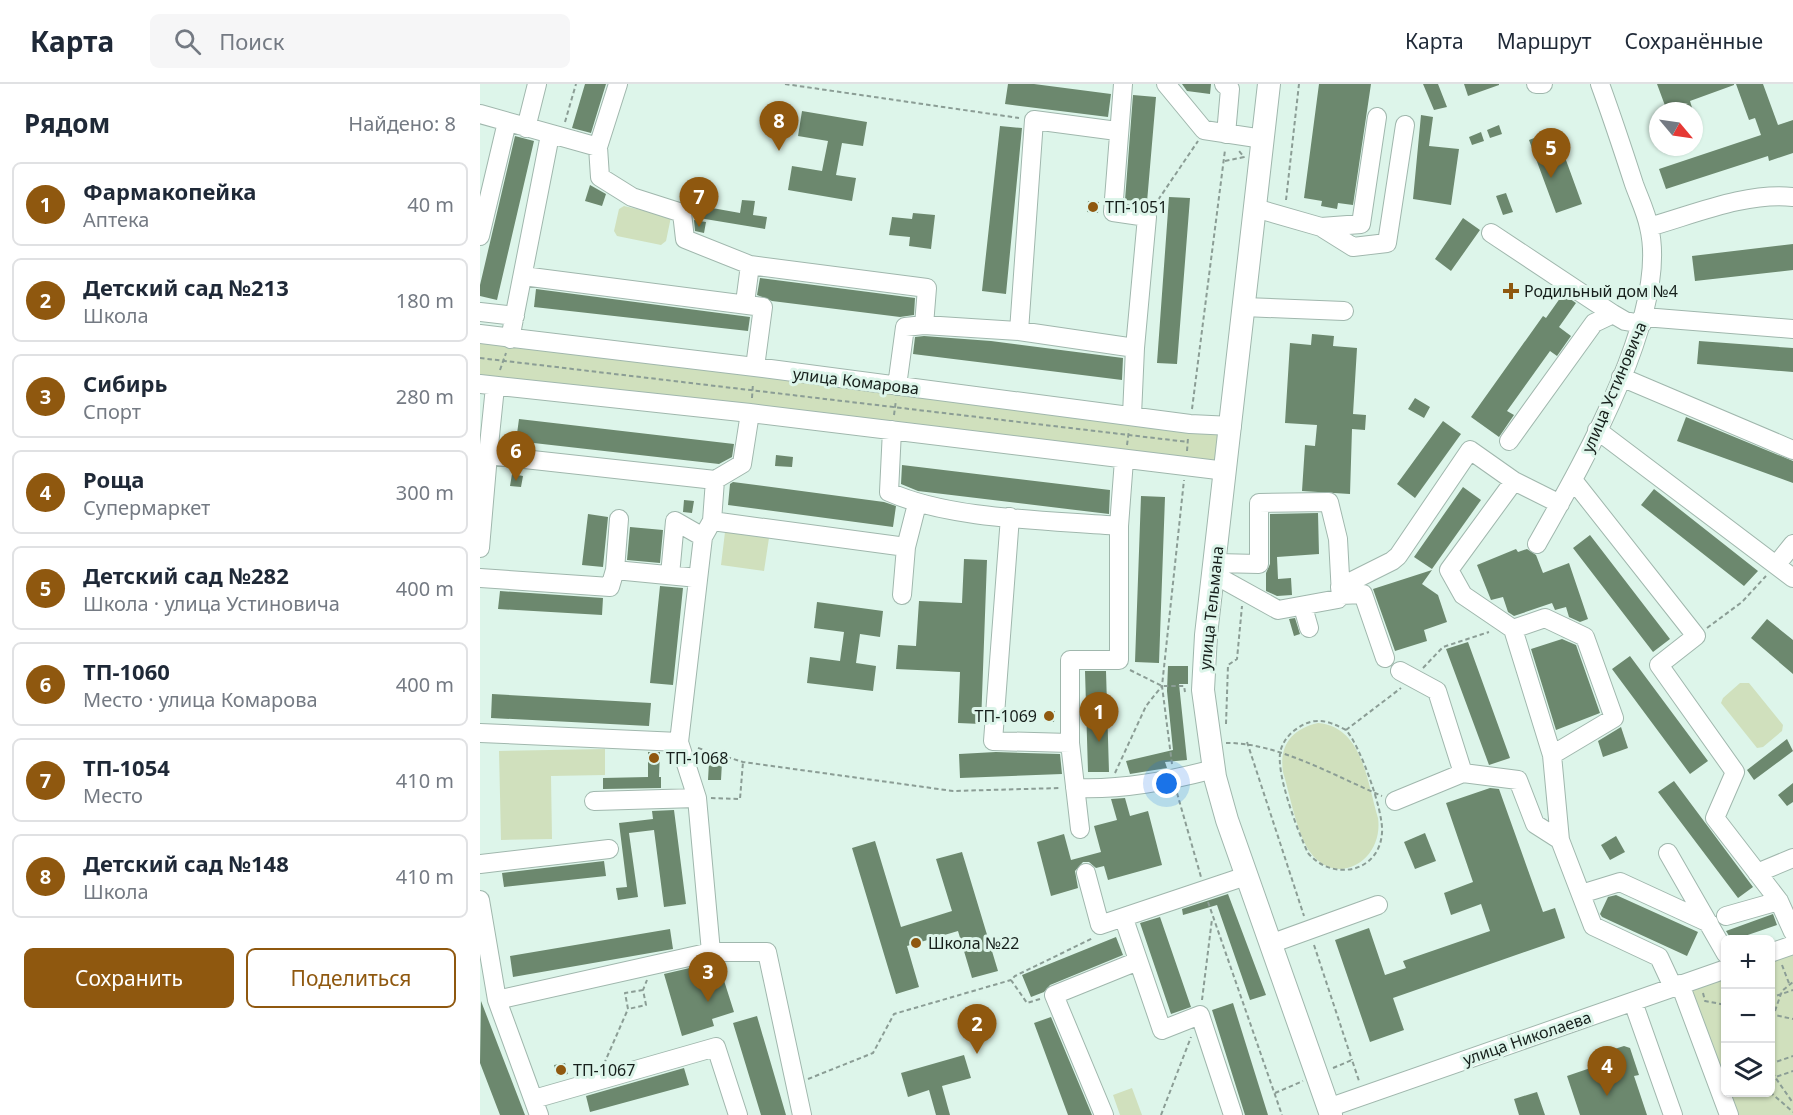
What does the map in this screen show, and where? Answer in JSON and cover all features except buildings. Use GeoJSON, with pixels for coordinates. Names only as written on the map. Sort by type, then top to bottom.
{"type":"FeatureCollection","features":[{"type":"Feature","properties":{"kind":"main road","name":"улица Тельмана"},"geometry":{"type":"LineString","coordinates":[[1269,84],[1232,426],[1206,635],[1203,690],[1214,769],[1227,820],[1329,1112]]}},
{"type":"Feature","properties":{"kind":"street"},"geometry":{"type":"LineString","coordinates":[[526,128],[537,84]]}},
{"type":"Feature","properties":{"kind":"street"},"geometry":{"type":"LineString","coordinates":[[618,84],[598,147],[600,177],[632,197],[682,213],[685,238],[750,265],[927,288],[924,325]]}},
{"type":"Feature","properties":{"kind":"street"},"geometry":{"type":"LineString","coordinates":[[1123,84],[1117,131],[1113,212],[1147,217],[1135,348],[1132,415]]}},
{"type":"Feature","properties":{"kind":"street"},"geometry":{"type":"LineString","coordinates":[[1166,84],[1204,130],[1263,139]]}},
{"type":"Feature","properties":{"kind":"street"},"geometry":{"type":"LineString","coordinates":[[1224,84],[1230,89],[1226,134]]}},
{"type":"Feature","properties":{"kind":"street"},"geometry":{"type":"LineString","coordinates":[[1536,84],[1543,84]]}},
{"type":"Feature","properties":{"kind":"street","name":"улица Устиновича"},"geometry":{"type":"LineString","coordinates":[[1537,544],[1574,480],[1621,376],[1643,320],[1653,269],[1649,227],[1600,84]]}},
{"type":"Feature","properties":{"kind":"street"},"geometry":{"type":"LineString","coordinates":[[480,114],[598,147]]}},
{"type":"Feature","properties":{"kind":"street"},"geometry":{"type":"LineString","coordinates":[[1320,227],[1361,224],[1377,117]]}},
{"type":"Feature","properties":{"kind":"street"},"geometry":{"type":"LineString","coordinates":[[1019,331],[1034,120],[1117,131]]}},
{"type":"Feature","properties":{"kind":"street"},"geometry":{"type":"LineString","coordinates":[[480,236],[507,122]]}},
{"type":"Feature","properties":{"kind":"street"},"geometry":{"type":"LineString","coordinates":[[1255,208],[1320,227],[1353,247],[1388,243],[1406,124]]}},
{"type":"Feature","properties":{"kind":"street"},"geometry":{"type":"LineString","coordinates":[[510,339],[555,136]]}},
{"type":"Feature","properties":{"kind":"street"},"geometry":{"type":"LineString","coordinates":[[1649,227],[1749,199],[1778,195],[1793,197]]}},
{"type":"Feature","properties":{"kind":"street"},"geometry":{"type":"LineString","coordinates":[[1491,233],[1625,321],[1643,320],[1793,329]]}},
{"type":"Feature","properties":{"kind":"street"},"geometry":{"type":"LineString","coordinates":[[745,303],[750,265]]}},
{"type":"Feature","properties":{"kind":"street"},"geometry":{"type":"LineString","coordinates":[[524,276],[763,307],[755,367]]}},
{"type":"Feature","properties":{"kind":"street"},"geometry":{"type":"LineString","coordinates":[[1244,307],[1344,311]]}},
{"type":"Feature","properties":{"kind":"street"},"geometry":{"type":"LineString","coordinates":[[480,312],[515,316]]}},
{"type":"Feature","properties":{"kind":"street"},"geometry":{"type":"LineString","coordinates":[[1509,441],[1594,323],[1613,314]]}},
{"type":"Feature","properties":{"kind":"street"},"geometry":{"type":"LineString","coordinates":[[897,386],[904,327],[924,325],[1019,331],[1135,348]]}},
{"type":"Feature","properties":{"kind":"street","name":"улица Комарова"},"geometry":{"type":"LineString","coordinates":[[480,334],[755,367],[1190,424],[1232,426]]}},
{"type":"Feature","properties":{"kind":"street"},"geometry":{"type":"LineString","coordinates":[[1621,376],[1793,450]]}},
{"type":"Feature","properties":{"kind":"street"},"geometry":{"type":"LineString","coordinates":[[480,548],[488,455],[487,385],[750,412],[1226,471]]}},
{"type":"Feature","properties":{"kind":"street"},"geometry":{"type":"LineString","coordinates":[[488,455],[715,480],[742,464],[750,412]]}},
{"type":"Feature","properties":{"kind":"street"},"geometry":{"type":"LineString","coordinates":[[892,430],[889,492],[917,504],[1010,517],[1119,526]]}},
{"type":"Feature","properties":{"kind":"street"},"geometry":{"type":"LineString","coordinates":[[1597,430],[1793,578]]}},
{"type":"Feature","properties":{"kind":"street"},"geometry":{"type":"LineString","coordinates":[[1341,591],[1398,556],[1470,450],[1514,481],[1560,504]]}},
{"type":"Feature","properties":{"kind":"street"},"geometry":{"type":"LineString","coordinates":[[1080,829],[1070,743],[1070,660],[1119,660],[1119,526],[1125,460]]}},
{"type":"Feature","properties":{"kind":"street"},"geometry":{"type":"LineString","coordinates":[[711,952],[697,798],[679,742],[698,578],[715,480]]}},
{"type":"Feature","properties":{"kind":"street"},"geometry":{"type":"LineString","coordinates":[[1574,480],[1696,636],[1659,665],[1735,772],[1715,818],[1779,901],[1793,932]]}},
{"type":"Feature","properties":{"kind":"street"},"geometry":{"type":"LineString","coordinates":[[1514,481],[1449,570],[1463,595],[1510,628],[1552,755],[1560,840],[1593,926],[1659,957],[1676,986],[1729,1115]]}},
{"type":"Feature","properties":{"kind":"street"},"geometry":{"type":"LineString","coordinates":[[1329,502],[1338,539],[1341,591],[1338,599],[1278,610],[1244,591],[1215,569],[1259,564],[1259,503],[1329,502]]}},
{"type":"Feature","properties":{"kind":"street"},"geometry":{"type":"LineString","coordinates":[[902,595],[906,546],[917,504]]}},
{"type":"Feature","properties":{"kind":"street"},"geometry":{"type":"LineString","coordinates":[[1010,517],[993,741],[1070,743]]}},
{"type":"Feature","properties":{"kind":"street"},"geometry":{"type":"LineString","coordinates":[[480,578],[610,587],[615,570],[619,519]]}},
{"type":"Feature","properties":{"kind":"street"},"geometry":{"type":"LineString","coordinates":[[670,575],[675,521],[707,529],[906,546]]}},
{"type":"Feature","properties":{"kind":"street"},"geometry":{"type":"LineString","coordinates":[[1777,564],[1793,544]]}},
{"type":"Feature","properties":{"kind":"street"},"geometry":{"type":"LineString","coordinates":[[615,570],[698,578]]}},
{"type":"Feature","properties":{"kind":"street"},"geometry":{"type":"LineString","coordinates":[[1341,591],[1363,594],[1385,658]]}},
{"type":"Feature","properties":{"kind":"street"},"geometry":{"type":"LineString","coordinates":[[1303,607],[1309,628]]}},
{"type":"Feature","properties":{"kind":"street"},"geometry":{"type":"LineString","coordinates":[[1510,628],[1545,618],[1585,637],[1614,718],[1552,755]]}},
{"type":"Feature","properties":{"kind":"street"},"geometry":{"type":"LineString","coordinates":[[1407,675],[1437,691],[1463,773]]}},
{"type":"Feature","properties":{"kind":"street"},"geometry":{"type":"LineString","coordinates":[[480,733],[679,742]]}},
{"type":"Feature","properties":{"kind":"street"},"geometry":{"type":"LineString","coordinates":[[1075,788],[1107,790],[1173,779],[1214,769]]}},
{"type":"Feature","properties":{"kind":"street"},"geometry":{"type":"LineString","coordinates":[[1395,801],[1463,773],[1518,780],[1535,824],[1560,840]]}},
{"type":"Feature","properties":{"kind":"street"},"geometry":{"type":"LineString","coordinates":[[594,801],[697,798]]}},
{"type":"Feature","properties":{"kind":"street"},"geometry":{"type":"LineString","coordinates":[[480,864],[609,849]]}},
{"type":"Feature","properties":{"kind":"street"},"geometry":{"type":"LineString","coordinates":[[1668,853],[1721,946]]}},
{"type":"Feature","properties":{"kind":"street"},"geometry":{"type":"LineString","coordinates":[[1757,873],[1793,858]]}},
{"type":"Feature","properties":{"kind":"street"},"geometry":{"type":"LineString","coordinates":[[1086,873],[1100,925],[1124,919],[1246,876]]}},
{"type":"Feature","properties":{"kind":"street"},"geometry":{"type":"LineString","coordinates":[[1581,894],[1620,882],[1708,922]]}},
{"type":"Feature","properties":{"kind":"street"},"geometry":{"type":"LineString","coordinates":[[480,900],[497,1000],[536,1107],[602,1078],[716,1047],[738,1115]]}},
{"type":"Feature","properties":{"kind":"street"},"geometry":{"type":"LineString","coordinates":[[1726,916],[1779,901]]}},
{"type":"Feature","properties":{"kind":"street"},"geometry":{"type":"LineString","coordinates":[[1270,944],[1378,905]]}},
{"type":"Feature","properties":{"kind":"street"},"geometry":{"type":"LineString","coordinates":[[1124,919],[1162,1030],[1200,1015],[1233,1115]]}},
{"type":"Feature","properties":{"kind":"street"},"geometry":{"type":"LineString","coordinates":[[1776,959],[1793,945]]}},
{"type":"Feature","properties":{"kind":"street"},"geometry":{"type":"LineString","coordinates":[[497,1000],[654,967],[711,952],[767,952],[802,1115]]}},
{"type":"Feature","properties":{"kind":"street"},"geometry":{"type":"LineString","coordinates":[[1104,1115],[1054,995],[1138,961]]}},
{"type":"Feature","properties":{"kind":"street","name":"улица Николаева"},"geometry":{"type":"LineString","coordinates":[[1329,1112],[1471,1056],[1721,970]]}},
{"type":"Feature","properties":{"kind":"street"},"geometry":{"type":"LineString","coordinates":[[1633,1002],[1673,1115]]}},
{"type":"Feature","properties":{"kind":"path"},"geometry":{"type":"LineString","coordinates":[[555,136],[576,84]]}},
{"type":"Feature","properties":{"kind":"path"},"geometry":{"type":"LineString","coordinates":[[784,84],[1034,120]]}},
{"type":"Feature","properties":{"kind":"path"},"geometry":{"type":"LineString","coordinates":[[1284,216],[1299,84]]}},
{"type":"Feature","properties":{"kind":"path"},"geometry":{"type":"LineString","coordinates":[[1147,217],[1200,138]]}},
{"type":"Feature","properties":{"kind":"path"},"geometry":{"type":"LineString","coordinates":[[1224,161],[1244,157]]}},
{"type":"Feature","properties":{"kind":"path"},"geometry":{"type":"LineString","coordinates":[[487,385],[503,361],[510,339]]}},
{"type":"Feature","properties":{"kind":"path"},"geometry":{"type":"LineString","coordinates":[[480,358],[1188,442]]}},
{"type":"Feature","properties":{"kind":"path"},"geometry":{"type":"LineString","coordinates":[[750,412],[755,367]]}},
{"type":"Feature","properties":{"kind":"path"},"geometry":{"type":"LineString","coordinates":[[892,430],[897,386]]}},
{"type":"Feature","properties":{"kind":"path"},"geometry":{"type":"LineString","coordinates":[[1125,460],[1132,415]]}},
{"type":"Feature","properties":{"kind":"path"},"geometry":{"type":"LineString","coordinates":[[1696,636],[1742,602],[1777,564]]}},
{"type":"Feature","properties":{"kind":"path"},"geometry":{"type":"LineString","coordinates":[[1226,732],[1228,665],[1237,659],[1244,591]]}},
{"type":"Feature","properties":{"kind":"path"},"geometry":{"type":"LineString","coordinates":[[1346,730],[1407,675],[1443,647],[1510,628]]}},
{"type":"Feature","properties":{"kind":"path"},"geometry":{"type":"LineString","coordinates":[[1119,660],[1130,670],[1162,686],[1184,686]]}},
{"type":"Feature","properties":{"kind":"path"},"geometry":{"type":"LineString","coordinates":[[1107,790],[1146,706],[1162,686]]}},
{"type":"Feature","properties":{"kind":"path"},"geometry":{"type":"LineString","coordinates":[[1317,720],[1331,722],[1346,730],[1359,748],[1382,832],[1374,857],[1364,865],[1349,871],[1326,868],[1315,862],[1303,843],[1281,772],[1280,753],[1286,738],[1304,724],[1317,720]]}},
{"type":"Feature","properties":{"kind":"path"},"geometry":{"type":"LineString","coordinates":[[679,742],[743,762],[953,791],[1075,788]]}},
{"type":"Feature","properties":{"kind":"path"},"geometry":{"type":"LineString","coordinates":[[1247,742],[1352,1060]]}},
{"type":"Feature","properties":{"kind":"path"},"geometry":{"type":"LineString","coordinates":[[1219,743],[1247,742],[1280,753],[1395,801]]}},
{"type":"Feature","properties":{"kind":"path"},"geometry":{"type":"LineString","coordinates":[[697,798],[741,799],[743,762]]}},
{"type":"Feature","properties":{"kind":"path"},"geometry":{"type":"LineString","coordinates":[[807,1080],[873,1053],[894,1014],[1011,980],[1015,976],[1091,941],[1100,925]]}},
{"type":"Feature","properties":{"kind":"path"},"geometry":{"type":"LineString","coordinates":[[1776,959],[1790,986]]}},
{"type":"Feature","properties":{"kind":"path"},"geometry":{"type":"LineString","coordinates":[[628,1009],[646,1005],[643,990],[654,967]]}},
{"type":"Feature","properties":{"kind":"path"},"geometry":{"type":"LineString","coordinates":[[1011,980],[1027,1003],[1054,995]]}},
{"type":"Feature","properties":{"kind":"path"},"geometry":{"type":"LineString","coordinates":[[1775,1007],[1780,995],[1793,982]]}},
{"type":"Feature","properties":{"kind":"path"},"geometry":{"type":"LineString","coordinates":[[602,1078],[605,1059],[628,1009],[625,993],[643,990]]}},
{"type":"Feature","properties":{"kind":"path"},"geometry":{"type":"LineString","coordinates":[[1775,996],[1793,990]]}},
{"type":"Feature","properties":{"kind":"path"},"geometry":{"type":"LineString","coordinates":[[1703,993],[1705,1000],[1721,1004]]}},
{"type":"Feature","properties":{"kind":"path"},"geometry":{"type":"LineString","coordinates":[[1775,1015],[1793,1019]]}},
{"type":"Feature","properties":{"kind":"path"},"geometry":{"type":"LineString","coordinates":[[1775,1062],[1793,1056]]}},
{"type":"Feature","properties":{"kind":"path"},"geometry":{"type":"LineString","coordinates":[[1793,1071],[1775,1077],[1793,1103]]}},
{"type":"Feature","properties":{"kind":"path"},"geometry":{"type":"LineString","coordinates":[[1775,1096],[1793,1112]]}},
{"type":"Feature","properties":{"kind":"green space"},"geometry":{"type":"Polygon","coordinates":[[[624,206],[671,217],[666,241],[661,245],[617,236],[614,231],[619,209],[624,206]]]}},
{"type":"Feature","properties":{"kind":"green space"},"geometry":{"type":"Polygon","coordinates":[[[480,334],[1232,426],[1226,471],[480,384],[480,334]]]}},
{"type":"Feature","properties":{"kind":"green space"},"geometry":{"type":"Polygon","coordinates":[[[725,532],[769,538],[764,571],[721,565],[725,532]]]}},
{"type":"Feature","properties":{"kind":"green space"},"geometry":{"type":"Polygon","coordinates":[[[1740,683],[1749,683],[1783,725],[1782,731],[1763,747],[1757,748],[1721,703],[1723,698],[1740,683]]]}},
{"type":"Feature","properties":{"kind":"green space"},"geometry":{"type":"Polygon","coordinates":[[[1318,723],[1333,727],[1345,734],[1354,745],[1366,773],[1378,818],[1378,833],[1374,846],[1356,865],[1345,869],[1333,868],[1321,863],[1310,852],[1298,825],[1283,772],[1283,754],[1289,740],[1301,729],[1318,723]]]}},
{"type":"Feature","properties":{"kind":"green space"},"geometry":{"type":"Polygon","coordinates":[[[605,749],[605,775],[551,776],[552,839],[501,840],[499,751],[605,749]]]}},
{"type":"Feature","properties":{"kind":"green space"},"geometry":{"type":"Polygon","coordinates":[[[1793,945],[1793,1115],[1729,1115],[1722,1097],[1775,1097],[1775,952],[1793,945]]]}},
{"type":"Feature","properties":{"kind":"green space"},"geometry":{"type":"Polygon","coordinates":[[[1721,970],[1721,1094],[1680,984],[1721,970]]]}},
{"type":"Feature","properties":{"kind":"green space"},"geometry":{"type":"Polygon","coordinates":[[[1132,1088],[1142,1115],[1120,1115],[1113,1095],[1132,1088]]]}},
{"type":"Feature","properties":{"kind":"place","name":"Детский сад №148"},"geometry":{"type":"Point","coordinates":[779,151]}},
{"type":"Feature","properties":{"kind":"place","name":"Детский сад №282"},"geometry":{"type":"Point","coordinates":[1551,178]}},
{"type":"Feature","properties":{"kind":"place","name":"ТП-1051"},"geometry":{"type":"Point","coordinates":[1093,207]}},
{"type":"Feature","properties":{"kind":"place","name":"ТП-1054"},"geometry":{"type":"Point","coordinates":[699,227]}},
{"type":"Feature","properties":{"kind":"place","name":"Родильный дом №4"},"geometry":{"type":"Point","coordinates":[1511,291]}},
{"type":"Feature","properties":{"kind":"place","name":"ТП-1060"},"geometry":{"type":"Point","coordinates":[516,481]}},
{"type":"Feature","properties":{"kind":"place","name":"ТП-1069"},"geometry":{"type":"Point","coordinates":[1049,716]}},
{"type":"Feature","properties":{"kind":"place","name":"Фармакопейка"},"geometry":{"type":"Point","coordinates":[1099,742]}},
{"type":"Feature","properties":{"kind":"place","name":"ТП-1068"},"geometry":{"type":"Point","coordinates":[654,758]}},
{"type":"Feature","properties":{"kind":"place","name":"Школа №22"},"geometry":{"type":"Point","coordinates":[916,943]}},
{"type":"Feature","properties":{"kind":"place","name":"Сибирь"},"geometry":{"type":"Point","coordinates":[708,1002]}},
{"type":"Feature","properties":{"kind":"place","name":"Детский сад №213"},"geometry":{"type":"Point","coordinates":[977,1054]}},
{"type":"Feature","properties":{"kind":"place","name":"ТП-1067"},"geometry":{"type":"Point","coordinates":[561,1070]}},
{"type":"Feature","properties":{"kind":"place","name":"Роща"},"geometry":{"type":"Point","coordinates":[1607,1096]}}]}
